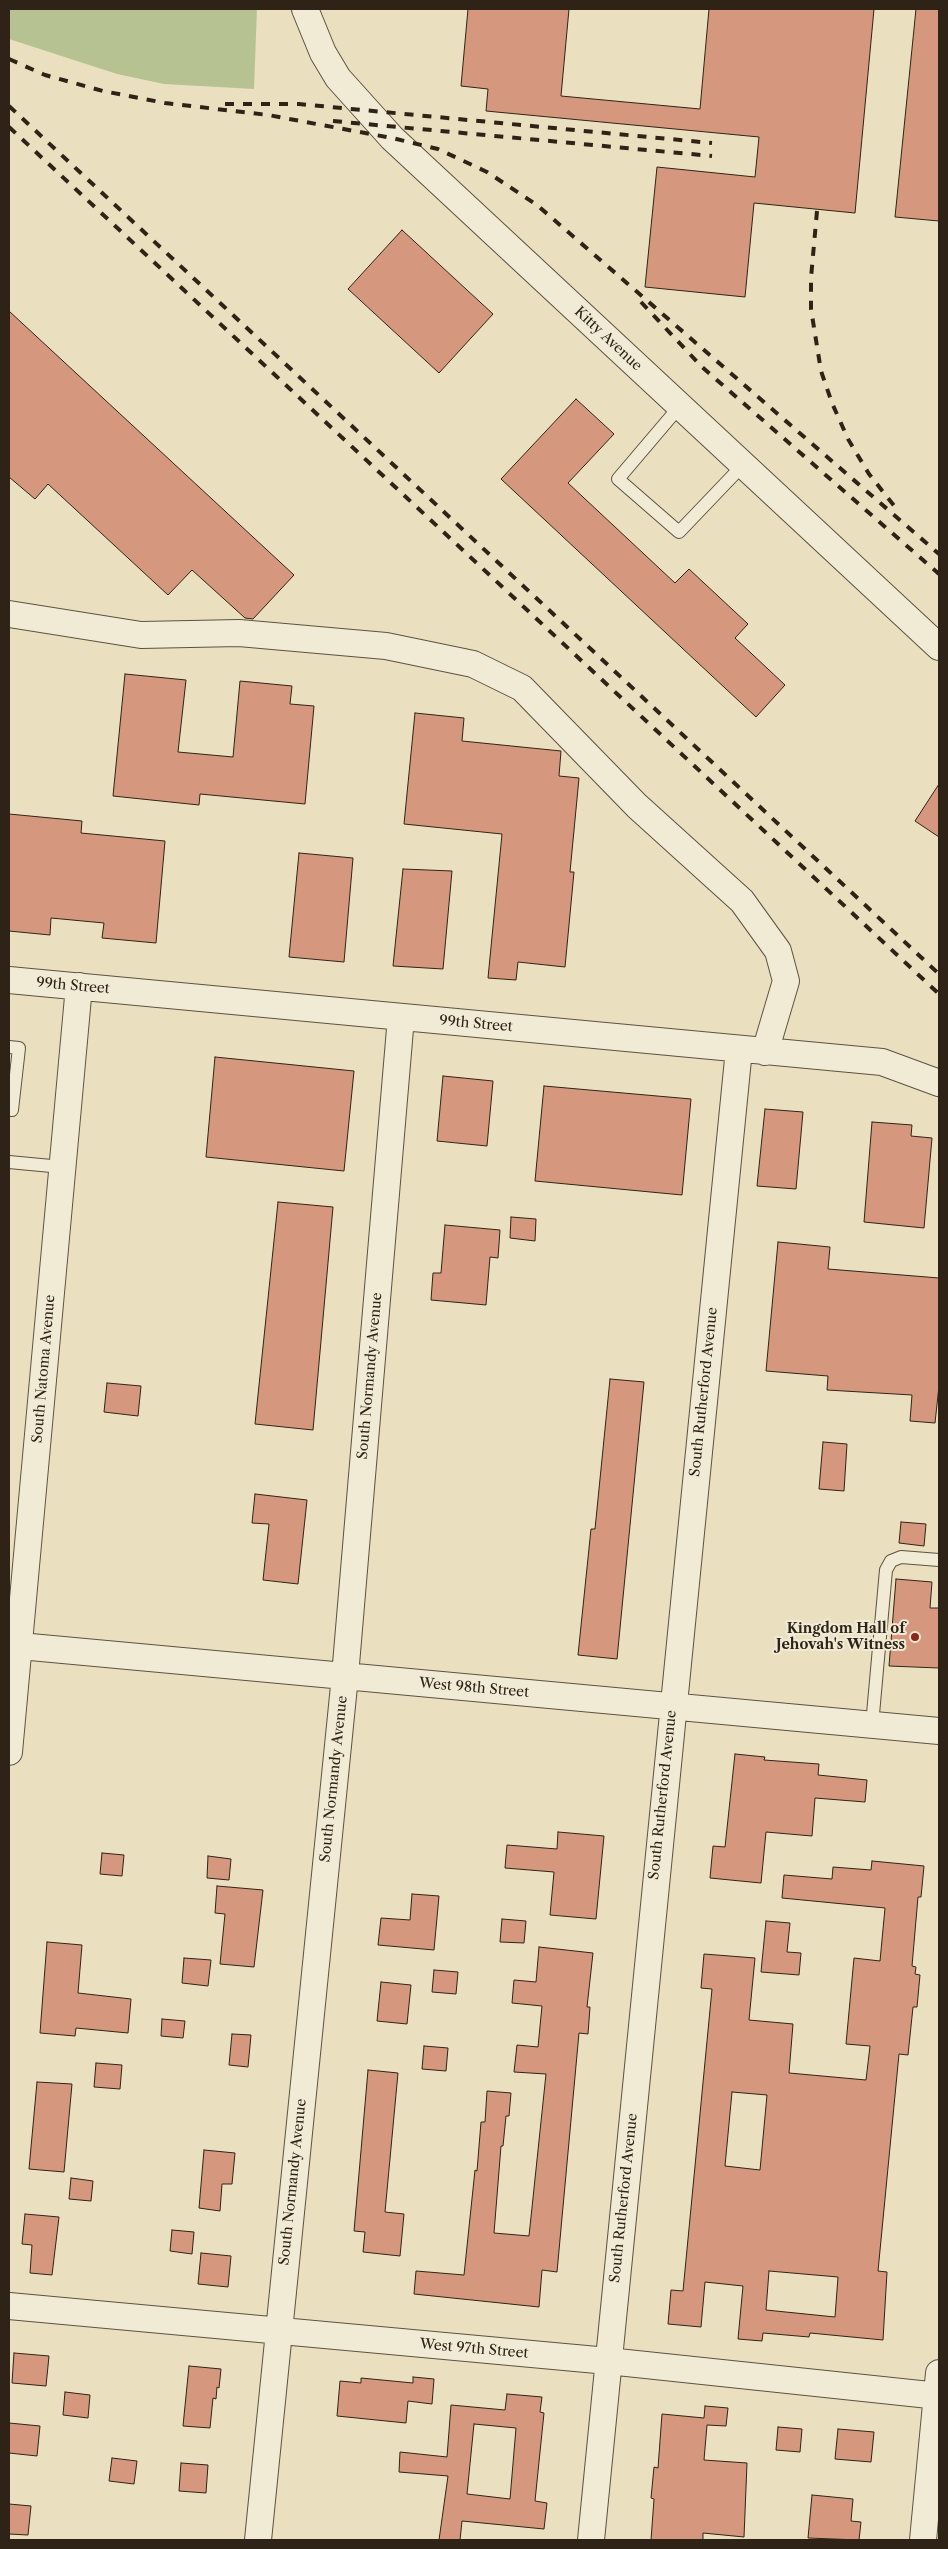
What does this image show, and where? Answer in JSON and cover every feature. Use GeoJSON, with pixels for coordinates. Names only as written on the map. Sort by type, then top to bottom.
{"type":"FeatureCollection","features":[{"type":"Feature","properties":{"kind":"street","name":"Kitty Avenue"},"geometry":{"type":"LineString","coordinates":[[305,9],[323,53],[338,78],[392,138],[939,647]]}},
{"type":"Feature","properties":{"kind":"street"},"geometry":{"type":"LineString","coordinates":[[9,614],[141,635],[239,634],[386,646],[473,664],[522,688],[638,806],[742,901],[778,951],[786,981],[765,1052]]}},
{"type":"Feature","properties":{"kind":"street","name":"99th Street"},"geometry":{"type":"LineString","coordinates":[[9,980],[882,1062],[939,1084]]}},
{"type":"Feature","properties":{"kind":"street","name":"South Natoma Avenue"},"geometry":{"type":"LineString","coordinates":[[9,1752],[14,1645],[79,986]]}},
{"type":"Feature","properties":{"kind":"street","name":"South Normandy Avenue"},"geometry":{"type":"LineString","coordinates":[[258,2540],[345,1676],[401,1017]]}},
{"type":"Feature","properties":{"kind":"street","name":"South Rutherford Avenue"},"geometry":{"type":"LineString","coordinates":[[590,2540],[739,1049]]}},
{"type":"Feature","properties":{"kind":"street","name":"West 98th Street"},"geometry":{"type":"LineString","coordinates":[[14,1645],[939,1731]]}},
{"type":"Feature","properties":{"kind":"street","name":"West 97th Street"},"geometry":{"type":"LineString","coordinates":[[9,2306],[608,2361],[938,2388]]}},
{"type":"Feature","properties":{"kind":"street"},"geometry":{"type":"LineString","coordinates":[[923,2540],[938,2388]]}},
{"type":"Feature","properties":{"kind":"lane"},"geometry":{"type":"LineString","coordinates":[[680,406],[618,479],[679,532],[744,464]]}},
{"type":"Feature","properties":{"kind":"lane"},"geometry":{"type":"LineString","coordinates":[[9,1047],[19,1048],[12,1110],[9,1110]]}},
{"type":"Feature","properties":{"kind":"lane"},"geometry":{"type":"LineString","coordinates":[[9,1162],[62,1167]]}},
{"type":"Feature","properties":{"kind":"lane"},"geometry":{"type":"LineString","coordinates":[[872,1725],[886,1570],[891,1561],[900,1557],[939,1560]]}},
{"type":"Feature","properties":{"kind":"green space"},"geometry":{"type":"Polygon","coordinates":[[[9,9],[257,9],[254,89],[164,84],[117,74],[9,39],[9,9]]]}},
{"type":"Feature","properties":{"kind":"building"},"geometry":{"type":"Polygon","coordinates":[[[468,9],[569,9],[561,96],[700,109],[709,9],[874,9],[855,213],[754,203],[745,297],[645,287],[657,167],[755,177],[759,137],[486,111],[488,89],[461,86],[468,9]]]}},
{"type":"Feature","properties":{"kind":"building"},"geometry":{"type":"Polygon","coordinates":[[[916,9],[939,9],[939,221],[895,217],[916,9]]]}},
{"type":"Feature","properties":{"kind":"building"},"geometry":{"type":"Polygon","coordinates":[[[402,230],[493,314],[439,373],[348,289],[402,230]]]}},
{"type":"Feature","properties":{"kind":"building"},"geometry":{"type":"Polygon","coordinates":[[[9,311],[294,575],[253,619],[245,618],[192,570],[168,595],[48,484],[35,499],[9,477],[9,311]]]}},
{"type":"Feature","properties":{"kind":"building"},"geometry":{"type":"Polygon","coordinates":[[[576,399],[614,434],[568,483],[675,583],[689,569],[748,624],[735,638],[785,685],[756,717],[501,479],[576,399]]]}},
{"type":"Feature","properties":{"kind":"building"},"geometry":{"type":"Polygon","coordinates":[[[125,674],[186,680],[178,752],[233,757],[240,681],[292,686],[290,704],[314,706],[305,804],[200,794],[199,805],[113,796],[125,674]]]}},
{"type":"Feature","properties":{"kind":"building"},"geometry":{"type":"Polygon","coordinates":[[[415,713],[464,718],[462,741],[561,751],[559,776],[579,778],[570,872],[574,872],[565,967],[518,962],[516,980],[488,978],[502,834],[404,824],[415,713]]]}},
{"type":"Feature","properties":{"kind":"building"},"geometry":{"type":"Polygon","coordinates":[[[939,784],[939,837],[915,821],[939,784]]]}},
{"type":"Feature","properties":{"kind":"building"},"geometry":{"type":"Polygon","coordinates":[[[9,814],[82,821],[81,833],[165,841],[156,943],[102,938],[104,923],[51,918],[50,935],[9,931],[9,814]]]}},
{"type":"Feature","properties":{"kind":"building"},"geometry":{"type":"Polygon","coordinates":[[[299,853],[353,858],[344,962],[289,957],[299,853]]]}},
{"type":"Feature","properties":{"kind":"building"},"geometry":{"type":"Polygon","coordinates":[[[403,869],[452,871],[443,969],[393,966],[403,869]]]}},
{"type":"Feature","properties":{"kind":"building"},"geometry":{"type":"Polygon","coordinates":[[[215,1057],[354,1071],[344,1171],[206,1157],[215,1057]]]}},
{"type":"Feature","properties":{"kind":"building"},"geometry":{"type":"Polygon","coordinates":[[[443,1076],[493,1081],[487,1146],[437,1141],[443,1076]]]}},
{"type":"Feature","properties":{"kind":"building"},"geometry":{"type":"Polygon","coordinates":[[[544,1086],[691,1099],[682,1195],[535,1181],[544,1086]]]}},
{"type":"Feature","properties":{"kind":"building"},"geometry":{"type":"Polygon","coordinates":[[[765,1109],[803,1112],[796,1189],[757,1186],[765,1109]]]}},
{"type":"Feature","properties":{"kind":"building"},"geometry":{"type":"Polygon","coordinates":[[[872,1122],[912,1125],[911,1136],[932,1138],[924,1228],[864,1222],[872,1122]]]}},
{"type":"Feature","properties":{"kind":"building"},"geometry":{"type":"Polygon","coordinates":[[[278,1202],[333,1207],[313,1430],[255,1424],[278,1202]]]}},
{"type":"Feature","properties":{"kind":"building"},"geometry":{"type":"Polygon","coordinates":[[[511,1217],[536,1219],[535,1241],[510,1238],[511,1217]]]}},
{"type":"Feature","properties":{"kind":"building"},"geometry":{"type":"Polygon","coordinates":[[[445,1225],[500,1230],[498,1258],[490,1257],[486,1305],[431,1300],[433,1273],[441,1273],[445,1225]]]}},
{"type":"Feature","properties":{"kind":"building"},"geometry":{"type":"Polygon","coordinates":[[[778,1242],[830,1247],[828,1269],[939,1278],[939,1386],[935,1423],[910,1421],[912,1395],[827,1390],[828,1376],[766,1371],[778,1242]]]}},
{"type":"Feature","properties":{"kind":"building"},"geometry":{"type":"Polygon","coordinates":[[[610,1379],[644,1382],[617,1659],[578,1655],[591,1529],[595,1529],[610,1379]]]}},
{"type":"Feature","properties":{"kind":"building"},"geometry":{"type":"Polygon","coordinates":[[[107,1383],[141,1386],[138,1416],[104,1412],[107,1383]]]}},
{"type":"Feature","properties":{"kind":"building"},"geometry":{"type":"Polygon","coordinates":[[[823,1442],[847,1444],[844,1491],[819,1489],[823,1442]]]}},
{"type":"Feature","properties":{"kind":"building"},"geometry":{"type":"Polygon","coordinates":[[[255,1494],[307,1500],[298,1584],[263,1580],[269,1524],[252,1523],[255,1494]]]}},
{"type":"Feature","properties":{"kind":"building"},"geometry":{"type":"Polygon","coordinates":[[[901,1522],[926,1524],[924,1546],[899,1543],[901,1522]]]}},
{"type":"Feature","properties":{"kind":"building","name":"Kingdom Hall of Jehovah's Witness"},"geometry":{"type":"Polygon","coordinates":[[[896,1579],[932,1582],[930,1608],[939,1608],[939,1668],[889,1666],[896,1579]]]}},
{"type":"Feature","properties":{"kind":"building"},"geometry":{"type":"Polygon","coordinates":[[[735,1754],[765,1757],[764,1760],[819,1764],[818,1775],[867,1780],[865,1802],[815,1798],[812,1836],[766,1832],[761,1883],[710,1878],[713,1846],[725,1847],[735,1754]]]}},
{"type":"Feature","properties":{"kind":"building"},"geometry":{"type":"Polygon","coordinates":[[[558,1832],[604,1836],[596,1919],[550,1915],[554,1872],[505,1868],[507,1845],[557,1849],[558,1832]]]}},
{"type":"Feature","properties":{"kind":"building"},"geometry":{"type":"Polygon","coordinates":[[[102,1853],[124,1855],[122,1876],[100,1874],[102,1853]]]}},
{"type":"Feature","properties":{"kind":"building"},"geometry":{"type":"Polygon","coordinates":[[[208,1856],[231,1859],[229,1880],[207,1878],[208,1856]]]}},
{"type":"Feature","properties":{"kind":"building"},"geometry":{"type":"Polygon","coordinates":[[[872,1861],[924,1866],[921,1897],[918,1897],[912,1966],[916,1967],[915,1974],[920,1975],[917,2007],[913,2007],[908,2055],[899,2054],[878,2271],[887,2272],[883,2340],[810,2333],[809,2337],[763,2333],[762,2341],[738,2339],[743,2286],[705,2282],[701,2327],[668,2324],[671,2290],[683,2291],[712,1989],[701,1988],[704,1954],[755,1958],[749,2020],[793,2024],[789,2073],[866,2080],[870,2046],[846,2044],[854,1958],[880,1961],[885,1908],[782,1898],[784,1875],[832,1879],[833,1867],[871,1870],[872,1861]],[[732,2092],[725,2166],[760,2170],[767,2095],[732,2092]],[[769,2271],[766,2310],[835,2317],[838,2277],[769,2271]]]}},
{"type":"Feature","properties":{"kind":"building"},"geometry":{"type":"Polygon","coordinates":[[[217,1886],[263,1890],[254,1967],[220,1964],[225,1914],[215,1913],[217,1886]]]}},
{"type":"Feature","properties":{"kind":"building"},"geometry":{"type":"Polygon","coordinates":[[[412,1894],[439,1896],[434,1950],[378,1945],[381,1918],[410,1920],[412,1894]]]}},
{"type":"Feature","properties":{"kind":"building"},"geometry":{"type":"Polygon","coordinates":[[[502,1919],[526,1921],[524,1943],[500,1942],[502,1919]]]}},
{"type":"Feature","properties":{"kind":"building"},"geometry":{"type":"Polygon","coordinates":[[[766,1921],[790,1923],[787,1952],[801,1953],[799,1975],[761,1972],[766,1921]]]}},
{"type":"Feature","properties":{"kind":"building"},"geometry":{"type":"Polygon","coordinates":[[[47,1942],[82,1945],[78,1993],[131,1999],[128,2033],[76,2028],[75,2036],[40,2033],[47,1942]]]}},
{"type":"Feature","properties":{"kind":"building"},"geometry":{"type":"Polygon","coordinates":[[[539,1947],[593,1953],[587,2007],[590,2007],[588,2034],[579,2033],[557,2272],[542,2270],[539,2307],[414,2294],[416,2271],[464,2275],[481,2122],[485,2122],[487,2091],[511,2093],[509,2116],[506,2116],[503,2146],[501,2146],[494,2233],[529,2236],[546,2074],[514,2072],[517,2045],[538,2047],[542,2006],[512,2003],[514,1980],[536,1982],[539,1947]]]}},
{"type":"Feature","properties":{"kind":"building"},"geometry":{"type":"Polygon","coordinates":[[[184,1958],[211,1960],[208,1986],[182,1983],[184,1958]]]}},
{"type":"Feature","properties":{"kind":"building"},"geometry":{"type":"Polygon","coordinates":[[[434,1970],[458,1972],[456,1994],[432,1992],[434,1970]]]}},
{"type":"Feature","properties":{"kind":"building"},"geometry":{"type":"Polygon","coordinates":[[[381,1982],[411,1985],[407,2024],[377,2021],[381,1982]]]}},
{"type":"Feature","properties":{"kind":"building"},"geometry":{"type":"Polygon","coordinates":[[[162,2019],[185,2021],[183,2038],[161,2036],[162,2019]]]}},
{"type":"Feature","properties":{"kind":"building"},"geometry":{"type":"Polygon","coordinates":[[[232,2034],[251,2035],[248,2067],[229,2065],[232,2034]]]}},
{"type":"Feature","properties":{"kind":"building"},"geometry":{"type":"Polygon","coordinates":[[[424,2046],[448,2048],[446,2071],[422,2069],[424,2046]]]}},
{"type":"Feature","properties":{"kind":"building"},"geometry":{"type":"Polygon","coordinates":[[[96,2063],[122,2065],[120,2089],[94,2087],[96,2063]]]}},
{"type":"Feature","properties":{"kind":"building"},"geometry":{"type":"Polygon","coordinates":[[[368,2070],[398,2073],[385,2212],[404,2214],[400,2256],[363,2252],[365,2232],[354,2231],[368,2070]]]}},
{"type":"Feature","properties":{"kind":"building"},"geometry":{"type":"Polygon","coordinates":[[[37,2082],[72,2084],[64,2172],[29,2169],[37,2082]]]}},
{"type":"Feature","properties":{"kind":"building"},"geometry":{"type":"Polygon","coordinates":[[[204,2150],[235,2153],[232,2184],[222,2184],[220,2211],[199,2208],[204,2150]]]}},
{"type":"Feature","properties":{"kind":"building"},"geometry":{"type":"Polygon","coordinates":[[[71,2178],[93,2181],[91,2201],[69,2199],[71,2178]]]}},
{"type":"Feature","properties":{"kind":"building"},"geometry":{"type":"Polygon","coordinates":[[[25,2214],[59,2217],[52,2275],[30,2273],[32,2245],[22,2244],[25,2214]]]}},
{"type":"Feature","properties":{"kind":"building"},"geometry":{"type":"Polygon","coordinates":[[[172,2230],[194,2232],[192,2254],[170,2251],[172,2230]]]}},
{"type":"Feature","properties":{"kind":"building"},"geometry":{"type":"Polygon","coordinates":[[[201,2253],[231,2256],[228,2287],[198,2284],[201,2253]]]}},
{"type":"Feature","properties":{"kind":"building"},"geometry":{"type":"Polygon","coordinates":[[[14,2353],[49,2356],[46,2386],[12,2383],[14,2353]]]}},
{"type":"Feature","properties":{"kind":"building"},"geometry":{"type":"Polygon","coordinates":[[[189,2366],[221,2369],[216,2399],[213,2398],[210,2428],[183,2426],[189,2366]]]}},
{"type":"Feature","properties":{"kind":"building"},"geometry":{"type":"Polygon","coordinates":[[[413,2377],[434,2379],[432,2404],[408,2401],[406,2423],[337,2416],[340,2381],[361,2383],[361,2378],[413,2383],[413,2377]]]}},
{"type":"Feature","properties":{"kind":"building"},"geometry":{"type":"Polygon","coordinates":[[[65,2392],[90,2395],[88,2418],[63,2415],[65,2392]]]}},
{"type":"Feature","properties":{"kind":"building"},"geometry":{"type":"Polygon","coordinates":[[[507,2394],[542,2397],[540,2412],[544,2413],[535,2501],[547,2503],[544,2529],[462,2521],[460,2540],[439,2540],[448,2476],[399,2472],[400,2452],[447,2457],[451,2405],[505,2410],[507,2394]],[[474,2424],[467,2494],[510,2499],[516,2428],[474,2424]]]}},
{"type":"Feature","properties":{"kind":"building"},"geometry":{"type":"Polygon","coordinates":[[[705,2406],[728,2408],[726,2426],[707,2425],[704,2460],[747,2463],[744,2537],[703,2533],[703,2540],[651,2540],[654,2499],[651,2498],[654,2467],[658,2468],[662,2414],[704,2418],[705,2406]]]}},
{"type":"Feature","properties":{"kind":"building"},"geometry":{"type":"Polygon","coordinates":[[[9,2423],[40,2426],[37,2456],[9,2453],[9,2423]]]}},
{"type":"Feature","properties":{"kind":"building"},"geometry":{"type":"Polygon","coordinates":[[[778,2427],[802,2429],[800,2452],[776,2450],[778,2427]]]}},
{"type":"Feature","properties":{"kind":"building"},"geometry":{"type":"Polygon","coordinates":[[[838,2429],[874,2432],[871,2462],[835,2459],[838,2429]]]}},
{"type":"Feature","properties":{"kind":"building"},"geometry":{"type":"Polygon","coordinates":[[[112,2458],[137,2461],[134,2484],[109,2481],[112,2458]]]}},
{"type":"Feature","properties":{"kind":"building"},"geometry":{"type":"Polygon","coordinates":[[[181,2463],[208,2465],[206,2493],[179,2491],[181,2463]]]}},
{"type":"Feature","properties":{"kind":"building"},"geometry":{"type":"Polygon","coordinates":[[[812,2495],[853,2499],[851,2521],[861,2522],[859,2540],[808,2538],[812,2495]]]}},
{"type":"Feature","properties":{"kind":"building"},"geometry":{"type":"Polygon","coordinates":[[[9,2504],[31,2506],[28,2535],[9,2534],[9,2504]]]}},
{"type":"Feature","properties":{"kind":"railway"},"geometry":{"type":"LineString","coordinates":[[9,59],[45,75],[103,91],[165,103],[268,115],[392,138],[438,149],[487,172],[537,205],[939,554]]}},
{"type":"Feature","properties":{"kind":"railway"},"geometry":{"type":"LineString","coordinates":[[225,104],[299,104],[712,143]]}},
{"type":"Feature","properties":{"kind":"railway"},"geometry":{"type":"LineString","coordinates":[[9,106],[939,974]]}},
{"type":"Feature","properties":{"kind":"railway"},"geometry":{"type":"LineString","coordinates":[[333,121],[712,156]]}},
{"type":"Feature","properties":{"kind":"railway"},"geometry":{"type":"LineString","coordinates":[[9,127],[939,994]]}},
{"type":"Feature","properties":{"kind":"railway"},"geometry":{"type":"LineString","coordinates":[[817,211],[811,278],[811,309],[821,371],[832,403],[848,439],[869,474],[899,512]]}},
{"type":"Feature","properties":{"kind":"railway"},"geometry":{"type":"LineString","coordinates":[[641,302],[702,367],[939,574]]}},
{"type":"Feature","properties":{"kind":"place","name":"Kingdom Hall of Jehovah's Witness"},"geometry":{"type":"Point","coordinates":[915,1637]}}]}
